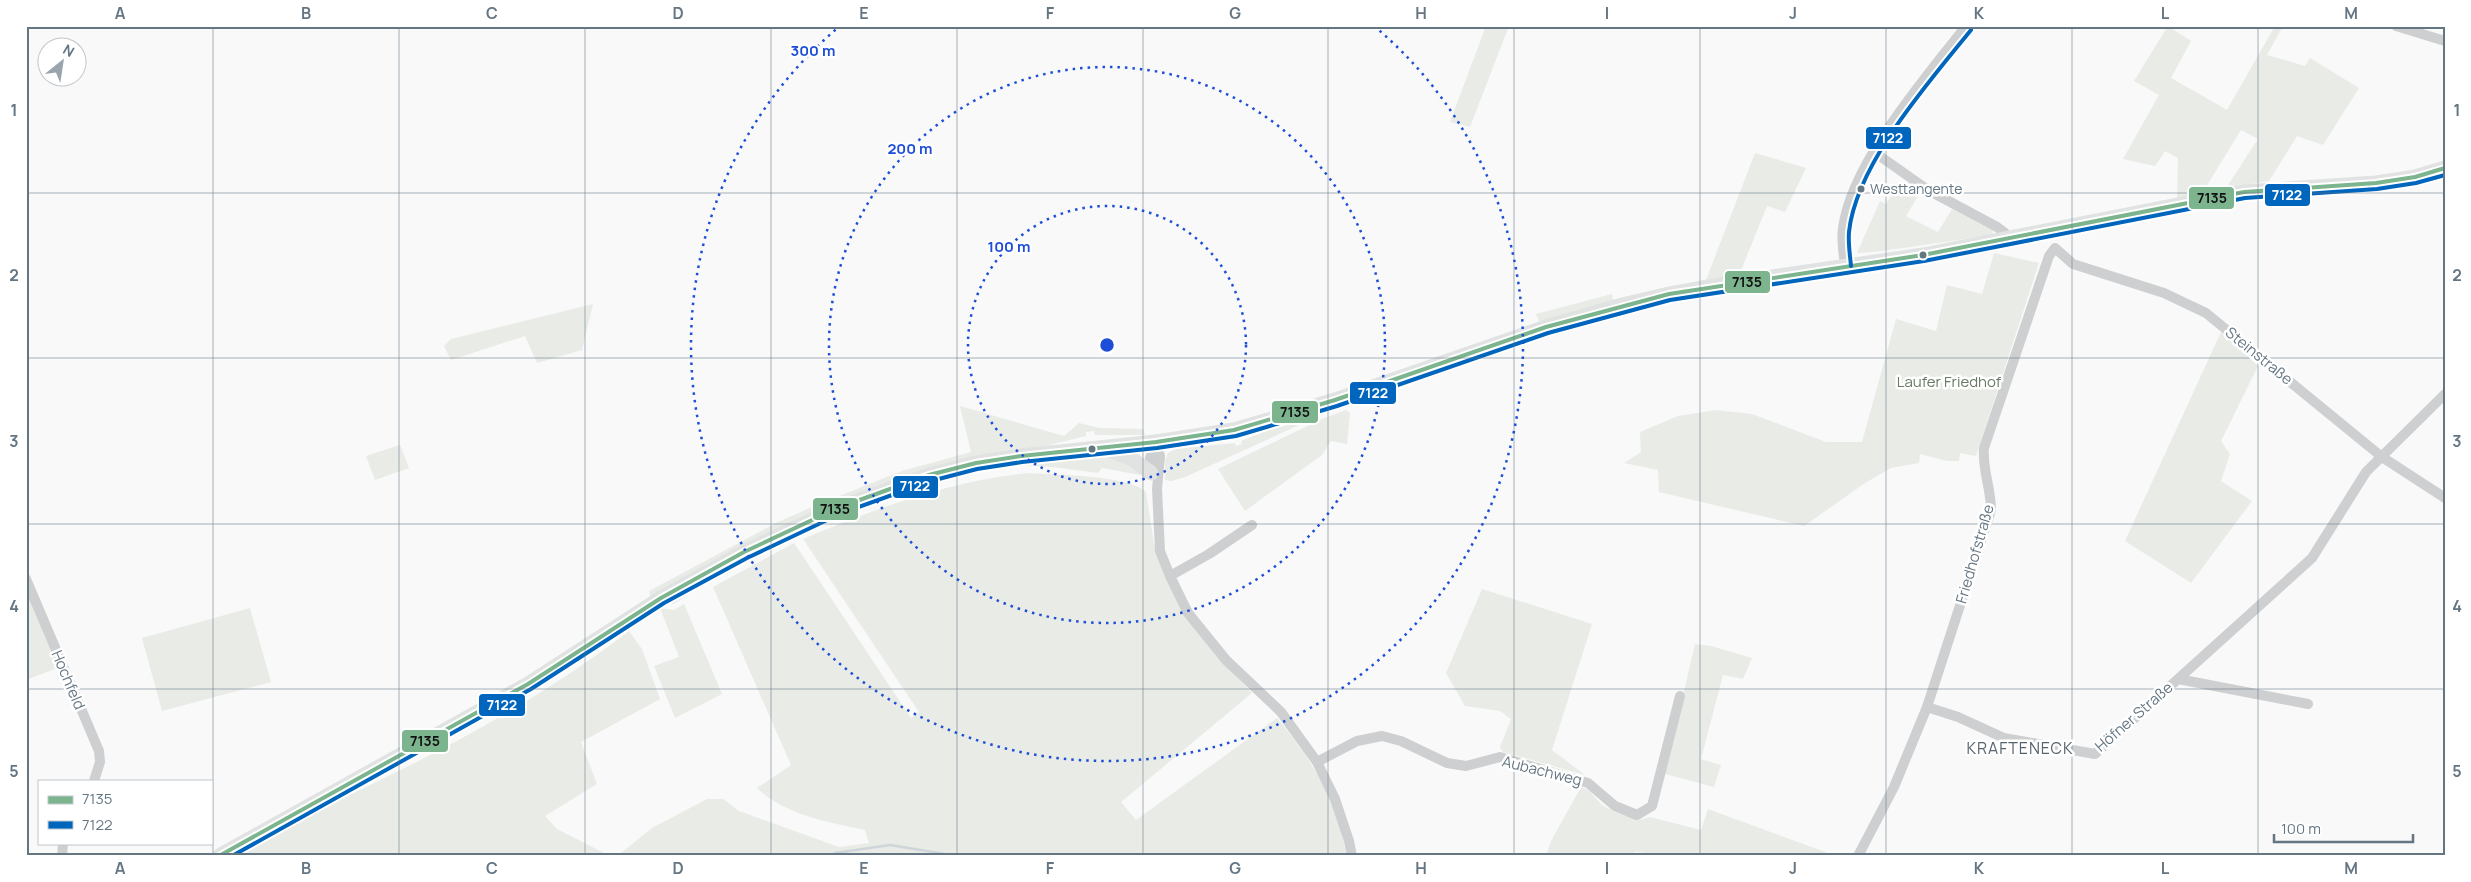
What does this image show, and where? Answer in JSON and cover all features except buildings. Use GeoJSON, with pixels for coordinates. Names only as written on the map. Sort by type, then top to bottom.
{"type":"FeatureCollection","features":[{"type":"Feature","properties":{"kind":"main road"},"geometry":{"type":"LineString","coordinates":[[219,856],[528,684],[661,598],[788,530],[888,488],[976,463],[1156,442],[1234,430],[1278,418],[1546,327],[1622,305],[1723,284],[1845,267],[2008,240],[2244,192],[2376,183],[2415,177],[2445,168]]}},
{"type":"Feature","properties":{"kind":"main road"},"geometry":{"type":"LineString","coordinates":[[1103,447],[1132,459],[1150,473]]}},
{"type":"Feature","properties":{"kind":"street"},"geometry":{"type":"LineString","coordinates":[[1845,267],[1842,230],[1852,197],[1874,152],[1905,106],[1966,26]]}},
{"type":"Feature","properties":{"kind":"street"},"geometry":{"type":"LineString","coordinates":[[2396,26],[2445,41]]}},
{"type":"Feature","properties":{"kind":"street"},"geometry":{"type":"LineString","coordinates":[[1874,152],[1928,190],[1997,227],[2005,233],[2008,240]]}},
{"type":"Feature","properties":{"kind":"street"},"geometry":{"type":"LineString","coordinates":[[2051,231],[2055,248]]}},
{"type":"Feature","properties":{"kind":"street","name":"Steinstraße"},"geometry":{"type":"LineString","coordinates":[[2055,248],[2073,264],[2164,293],[2206,313],[2382,457],[2445,498]]}},
{"type":"Feature","properties":{"kind":"street","name":"Friedhofstraße"},"geometry":{"type":"LineString","coordinates":[[1927,707],[1991,510],[1991,494],[1982,464],[1984,448],[2025,320],[2049,256],[2055,248]]}},
{"type":"Feature","properties":{"kind":"street","name":"Höfner Straße"},"geometry":{"type":"LineString","coordinates":[[1927,707],[1958,717],[2004,738],[2095,754],[2312,558],[2366,472],[2445,394]]}},
{"type":"Feature","properties":{"kind":"street"},"geometry":{"type":"LineString","coordinates":[[1156,442],[1150,458],[1150,473],[1157,489]]}},
{"type":"Feature","properties":{"kind":"street"},"geometry":{"type":"LineString","coordinates":[[1156,442],[1160,456],[1157,489],[1160,551],[1170,576],[1188,613],[1226,660],[1281,712],[1317,762],[1335,799],[1352,856]]}},
{"type":"Feature","properties":{"kind":"street"},"geometry":{"type":"LineString","coordinates":[[1170,576],[1252,525]]}},
{"type":"Feature","properties":{"kind":"street","name":"Hochfeld"},"geometry":{"type":"LineString","coordinates":[[26,579],[99,751],[100,762],[94,780]]}},
{"type":"Feature","properties":{"kind":"street"},"geometry":{"type":"LineString","coordinates":[[2178,679],[2308,704]]}},
{"type":"Feature","properties":{"kind":"street","name":"Aubachweg"},"geometry":{"type":"LineString","coordinates":[[1317,762],[1357,741],[1382,736],[1401,741],[1447,764],[1466,766],[1500,757],[1588,783],[1615,806],[1637,815],[1652,806],[1680,696]]}},
{"type":"Feature","properties":{"kind":"street"},"geometry":{"type":"LineString","coordinates":[[1858,856],[1894,787],[1927,707]]}},
{"type":"Feature","properties":{"kind":"green space"},"geometry":{"type":"Polygon","coordinates":[[[1486,26],[1509,26],[1470,127],[1450,122],[1486,26]]]}},
{"type":"Feature","properties":{"kind":"green space"},"geometry":{"type":"Polygon","coordinates":[[[2168,26],[2191,41],[2171,78],[2227,110],[2275,26],[2283,26],[2267,55],[2305,66],[2310,58],[2359,88],[2323,145],[2297,136],[2269,181],[2226,188],[2258,139],[2241,130],[2201,195],[2177,199],[2178,158],[2165,151],[2155,166],[2123,159],[2159,95],[2134,81],[2168,26]]]}},
{"type":"Feature","properties":{"kind":"green space"},"geometry":{"type":"Polygon","coordinates":[[[1755,153],[1806,168],[1785,212],[1767,206],[1740,273],[1706,280],[1755,153]]]}},
{"type":"Feature","properties":{"kind":"green space"},"geometry":{"type":"Polygon","coordinates":[[[1907,182],[1921,191],[1906,216],[1938,232],[1952,209],[1993,231],[1992,235],[1857,253],[1880,201],[1886,204],[1899,183],[1907,182]]]}},
{"type":"Feature","properties":{"kind":"green space","name":"Laufer Friedhof"},"geometry":{"type":"Polygon","coordinates":[[[1994,253],[2039,263],[1976,456],[1960,453],[1959,461],[1947,461],[1920,454],[1919,463],[1891,468],[1865,483],[1804,526],[1659,492],[1658,470],[1624,463],[1641,452],[1640,432],[1678,416],[1716,410],[1752,414],[1826,442],[1862,442],[1896,319],[1936,331],[1947,285],[1982,294],[1994,253]]]}},
{"type":"Feature","properties":{"kind":"green space"},"geometry":{"type":"Polygon","coordinates":[[[1843,274],[1837,278],[1681,301],[1557,334],[1350,402],[1185,477],[1171,481],[1165,480],[1165,460],[1168,453],[1176,449],[1235,443],[1236,446],[1242,444],[1241,441],[1289,422],[1288,420],[1599,317],[1695,294],[1843,274]]]}},
{"type":"Feature","properties":{"kind":"green space"},"geometry":{"type":"Polygon","coordinates":[[[1612,294],[1613,301],[1540,324],[1536,314],[1612,294]]]}},
{"type":"Feature","properties":{"kind":"green space"},"geometry":{"type":"Polygon","coordinates":[[[593,304],[582,350],[537,363],[525,336],[451,360],[444,346],[451,339],[593,304]]]}},
{"type":"Feature","properties":{"kind":"green space"},"geometry":{"type":"Polygon","coordinates":[[[2221,332],[2258,366],[2221,441],[2230,454],[2221,481],[2252,501],[2191,583],[2125,541],[2221,332]]]}},
{"type":"Feature","properties":{"kind":"green space"},"geometry":{"type":"Polygon","coordinates":[[[960,406],[1064,436],[1079,423],[1100,428],[1143,429],[1145,435],[1095,435],[1094,431],[1086,432],[1086,436],[1049,446],[954,462],[651,598],[649,591],[776,523],[902,471],[971,452],[960,406]]]}},
{"type":"Feature","properties":{"kind":"green space"},"geometry":{"type":"Polygon","coordinates":[[[1346,410],[1350,413],[1347,444],[1331,441],[1322,455],[1245,511],[1218,469],[1322,419],[1346,410]]]}},
{"type":"Feature","properties":{"kind":"green space"},"geometry":{"type":"Polygon","coordinates":[[[400,445],[409,468],[375,480],[366,456],[400,445]]]}},
{"type":"Feature","properties":{"kind":"green space"},"geometry":{"type":"Polygon","coordinates":[[[1070,455],[1098,456],[1120,460],[1136,468],[1140,475],[1102,468],[1098,473],[1051,467],[1016,466],[978,471],[953,477],[903,492],[831,521],[773,547],[708,582],[673,604],[669,602],[788,534],[938,476],[1070,455]]]}},
{"type":"Feature","properties":{"kind":"green space"},"geometry":{"type":"Polygon","coordinates":[[[1029,473],[1109,479],[1137,486],[1146,492],[1154,544],[1166,577],[1220,660],[1252,693],[1121,802],[1136,820],[1277,718],[1295,740],[1325,788],[1338,819],[1347,856],[219,856],[431,755],[533,697],[582,666],[629,631],[642,649],[660,699],[581,742],[597,784],[545,816],[557,829],[606,854],[621,853],[652,828],[707,799],[723,799],[739,811],[839,847],[869,843],[865,830],[794,811],[780,805],[757,788],[791,765],[713,587],[794,543],[911,718],[919,712],[803,539],[914,497],[970,482],[1029,473]]]}},
{"type":"Feature","properties":{"kind":"green space"},"geometry":{"type":"Polygon","coordinates":[[[26,589],[60,667],[26,680],[26,589]]]}},
{"type":"Feature","properties":{"kind":"green space"},"geometry":{"type":"Polygon","coordinates":[[[1482,589],[1592,624],[1552,750],[1585,775],[1503,752],[1500,747],[1511,719],[1500,711],[1465,706],[1446,673],[1482,589]]]}},
{"type":"Feature","properties":{"kind":"green space"},"geometry":{"type":"Polygon","coordinates":[[[684,604],[722,694],[675,718],[654,666],[679,657],[660,608],[674,610],[684,604]]]}},
{"type":"Feature","properties":{"kind":"green space"},"geometry":{"type":"Polygon","coordinates":[[[250,608],[271,682],[162,711],[142,638],[250,608]]]}},
{"type":"Feature","properties":{"kind":"green space"},"geometry":{"type":"Polygon","coordinates":[[[1695,644],[1711,646],[1752,658],[1743,679],[1723,675],[1701,759],[1721,765],[1714,787],[1665,774],[1695,644]]]}},
{"type":"Feature","properties":{"kind":"green space"},"geometry":{"type":"Polygon","coordinates":[[[1581,787],[1588,790],[1602,805],[1615,812],[1639,820],[1650,817],[1701,830],[1708,809],[1836,856],[1679,856],[1635,852],[1633,856],[1546,856],[1551,841],[1581,787]]]}},
{"type":"Feature","properties":{"kind":"waterway"},"geometry":{"type":"LineString","coordinates":[[830,856],[835,853],[890,845],[957,856]]}},
{"type":"Feature","properties":{"kind":"transit line","name":"7122"},"geometry":{"type":"LineString","coordinates":[[1851,266],[1849,232],[1855,206],[1865,179],[1897,125],[1971,30]]}},
{"type":"Feature","properties":{"kind":"transit line","name":"7135"},"geometry":{"type":"LineString","coordinates":[[219,856],[528,684],[661,598],[744,552],[840,507],[929,475],[976,463],[1021,456],[1156,442],[1234,430],[1335,400],[1546,327],[1669,294],[1923,255],[2244,192],[2376,183],[2415,177],[2445,168]]}},
{"type":"Feature","properties":{"kind":"transit line","name":"7122"},"geometry":{"type":"LineString","coordinates":[[232,856],[531,689],[664,603],[747,558],[842,513],[931,481],[977,469],[1022,462],[1157,448],[1236,436],[1337,406],[1548,333],[1670,300],[1924,261],[2245,198],[2377,189],[2416,183],[2445,175]]}},
{"type":"Feature","properties":{"kind":"place","name":"Westtangente"},"geometry":{"type":"Point","coordinates":[1861,189]}},
{"type":"Feature","properties":{"kind":"district","name":"KRAFTENECK"},"geometry":{"type":"Point","coordinates":[2020,748]}}]}
